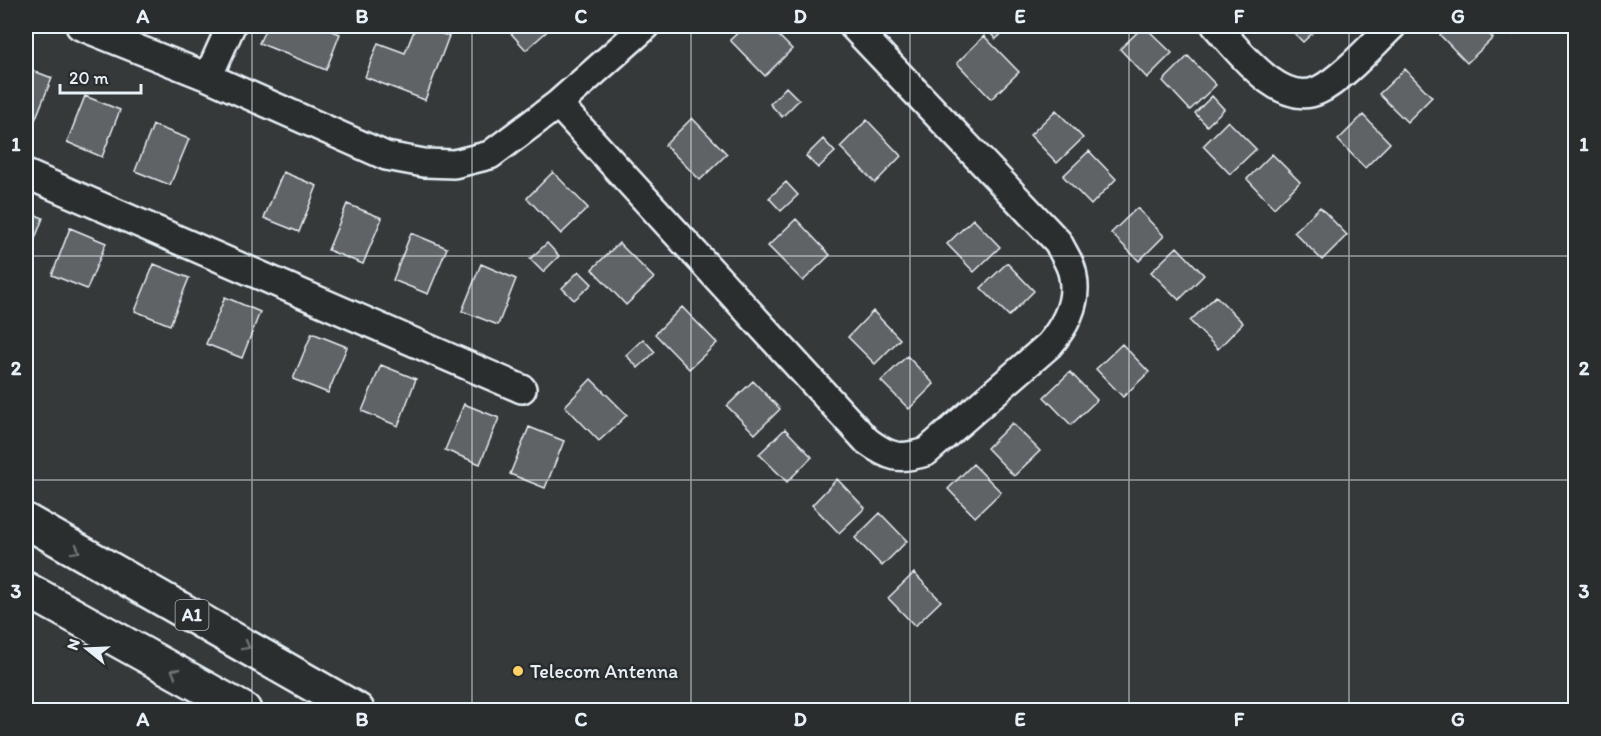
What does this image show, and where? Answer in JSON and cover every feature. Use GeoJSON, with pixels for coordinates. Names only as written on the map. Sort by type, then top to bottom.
{"type":"FeatureCollection","features":[{"type":"Feature","properties":{"kind":"highway","name":"A1"},"geometry":{"type":"LineString","coordinates":[[26,521],[357,711]]}},
{"type":"Feature","properties":{"kind":"highway"},"geometry":{"type":"LineString","coordinates":[[26,589],[244,711]]}},
{"type":"Feature","properties":{"kind":"street"},"geometry":{"type":"LineString","coordinates":[[80,26],[208,77],[386,156],[424,163],[454,165],[490,155],[558,104],[639,28]]}},
{"type":"Feature","properties":{"kind":"street"},"geometry":{"type":"LineString","coordinates":[[208,77],[231,26]]}},
{"type":"Feature","properties":{"kind":"street"},"geometry":{"type":"LineString","coordinates":[[558,104],[867,441],[884,453],[905,458],[926,452],[1049,345],[1064,328],[1070,311],[1074,276],[1058,242],[853,26]]}},
{"type":"Feature","properties":{"kind":"street"},"geometry":{"type":"LineString","coordinates":[[1216,26],[1275,85],[1293,93],[1318,91],[1392,26]]}},
{"type":"Feature","properties":{"kind":"street"},"geometry":{"type":"LineString","coordinates":[[26,174],[522,389]]}},
{"type":"Feature","properties":{"kind":"building"},"geometry":{"type":"Polygon","coordinates":[[[267,26],[319,26],[340,34],[326,70],[259,43],[267,26]]]}},
{"type":"Feature","properties":{"kind":"building"},"geometry":{"type":"Polygon","coordinates":[[[416,26],[449,36],[425,100],[365,77],[378,43],[405,53],[416,26]]]}},
{"type":"Feature","properties":{"kind":"building"},"geometry":{"type":"Polygon","coordinates":[[[513,26],[553,26],[526,50],[508,30],[513,26]]]}},
{"type":"Feature","properties":{"kind":"building"},"geometry":{"type":"Polygon","coordinates":[[[745,26],[769,26],[792,49],[765,76],[730,40],[745,26]]]}},
{"type":"Feature","properties":{"kind":"building"},"geometry":{"type":"Polygon","coordinates":[[[920,26],[937,26],[928,34],[920,26]]]}},
{"type":"Feature","properties":{"kind":"building"},"geometry":{"type":"Polygon","coordinates":[[[983,26],[1010,26],[996,39],[983,26]]]}},
{"type":"Feature","properties":{"kind":"building"},"geometry":{"type":"Polygon","coordinates":[[[1144,26],[1172,53],[1147,78],[1120,49],[1144,26]]]}},
{"type":"Feature","properties":{"kind":"building"},"geometry":{"type":"Polygon","coordinates":[[[1287,26],[1320,26],[1303,42],[1287,26]]]}},
{"type":"Feature","properties":{"kind":"building"},"geometry":{"type":"Polygon","coordinates":[[[1449,26],[1481,26],[1493,38],[1467,63],[1440,35],[1449,26]]]}},
{"type":"Feature","properties":{"kind":"building"},"geometry":{"type":"Polygon","coordinates":[[[1505,26],[1523,26],[1514,35],[1505,26]]]}},
{"type":"Feature","properties":{"kind":"building"},"geometry":{"type":"Polygon","coordinates":[[[984,36],[1019,72],[991,99],[957,63],[984,36]]]}},
{"type":"Feature","properties":{"kind":"building"},"geometry":{"type":"Polygon","coordinates":[[[1188,56],[1216,85],[1190,110],[1163,81],[1188,56]]]}},
{"type":"Feature","properties":{"kind":"building"},"geometry":{"type":"Polygon","coordinates":[[[26,68],[52,78],[33,125],[26,122],[26,68]]]}},
{"type":"Feature","properties":{"kind":"building"},"geometry":{"type":"Polygon","coordinates":[[[1405,69],[1432,97],[1407,122],[1379,94],[1405,69]]]}},
{"type":"Feature","properties":{"kind":"building"},"geometry":{"type":"Polygon","coordinates":[[[786,87],[799,100],[782,117],[770,104],[786,87]]]}},
{"type":"Feature","properties":{"kind":"building"},"geometry":{"type":"Polygon","coordinates":[[[85,96],[120,110],[102,157],[67,142],[85,96]]]}},
{"type":"Feature","properties":{"kind":"building"},"geometry":{"type":"Polygon","coordinates":[[[1212,96],[1224,109],[1207,126],[1195,113],[1212,96]]]}},
{"type":"Feature","properties":{"kind":"building"},"geometry":{"type":"Polygon","coordinates":[[[1056,110],[1083,138],[1057,163],[1030,135],[1056,110]]]}},
{"type":"Feature","properties":{"kind":"building"},"geometry":{"type":"Polygon","coordinates":[[[1363,115],[1390,143],[1365,168],[1338,140],[1363,115]]]}},
{"type":"Feature","properties":{"kind":"building"},"geometry":{"type":"Polygon","coordinates":[[[692,118],[727,154],[700,180],[665,145],[692,118]]]}},
{"type":"Feature","properties":{"kind":"building"},"geometry":{"type":"Polygon","coordinates":[[[867,120],[901,156],[875,183],[840,147],[867,120]]]}},
{"type":"Feature","properties":{"kind":"building"},"geometry":{"type":"Polygon","coordinates":[[[1228,121],[1256,149],[1230,174],[1203,146],[1228,121]]]}},
{"type":"Feature","properties":{"kind":"building"},"geometry":{"type":"Polygon","coordinates":[[[153,125],[189,139],[170,185],[135,171],[153,125]]]}},
{"type":"Feature","properties":{"kind":"building"},"geometry":{"type":"Polygon","coordinates":[[[823,139],[835,152],[818,168],[806,156],[823,139]]]}},
{"type":"Feature","properties":{"kind":"building"},"geometry":{"type":"Polygon","coordinates":[[[1089,151],[1116,179],[1091,205],[1063,176],[1089,151]]]}},
{"type":"Feature","properties":{"kind":"building"},"geometry":{"type":"Polygon","coordinates":[[[1272,154],[1300,182],[1274,208],[1247,179],[1272,154]]]}},
{"type":"Feature","properties":{"kind":"building"},"geometry":{"type":"Polygon","coordinates":[[[283,172],[317,186],[299,232],[264,218],[283,172]]]}},
{"type":"Feature","properties":{"kind":"building"},"geometry":{"type":"Polygon","coordinates":[[[553,172],[588,208],[561,234],[527,198],[553,172]]]}},
{"type":"Feature","properties":{"kind":"building"},"geometry":{"type":"Polygon","coordinates":[[[786,182],[798,195],[781,211],[769,198],[786,182]]]}},
{"type":"Feature","properties":{"kind":"building"},"geometry":{"type":"Polygon","coordinates":[[[347,204],[382,218],[363,264],[328,250],[347,204]]]}},
{"type":"Feature","properties":{"kind":"building"},"geometry":{"type":"Polygon","coordinates":[[[1320,207],[1347,235],[1322,260],[1294,232],[1320,207]]]}},
{"type":"Feature","properties":{"kind":"building"},"geometry":{"type":"Polygon","coordinates":[[[1137,208],[1164,236],[1139,261],[1111,233],[1137,208]]]}},
{"type":"Feature","properties":{"kind":"building"},"geometry":{"type":"Polygon","coordinates":[[[26,211],[43,218],[26,262],[26,211]]]}},
{"type":"Feature","properties":{"kind":"building"},"geometry":{"type":"Polygon","coordinates":[[[796,219],[830,255],[803,281],[768,246],[796,219]]]}},
{"type":"Feature","properties":{"kind":"building"},"geometry":{"type":"Polygon","coordinates":[[[973,219],[1000,247],[974,272],[947,244],[973,219]]]}},
{"type":"Feature","properties":{"kind":"building"},"geometry":{"type":"Polygon","coordinates":[[[70,228],[106,243],[87,289],[52,275],[70,228]]]}},
{"type":"Feature","properties":{"kind":"building"},"geometry":{"type":"Polygon","coordinates":[[[411,233],[447,248],[428,294],[393,280],[411,233]]]}},
{"type":"Feature","properties":{"kind":"building"},"geometry":{"type":"Polygon","coordinates":[[[547,243],[559,256],[543,272],[530,259],[547,243]]]}},
{"type":"Feature","properties":{"kind":"building"},"geometry":{"type":"Polygon","coordinates":[[[619,243],[654,278],[626,305],[592,269],[619,243]]]}},
{"type":"Feature","properties":{"kind":"building"},"geometry":{"type":"Polygon","coordinates":[[[1177,247],[1204,275],[1179,300],[1151,272],[1177,247]]]}},
{"type":"Feature","properties":{"kind":"building"},"geometry":{"type":"Polygon","coordinates":[[[1007,263],[1034,291],[1009,316],[981,288],[1007,263]]]}},
{"type":"Feature","properties":{"kind":"building"},"geometry":{"type":"Polygon","coordinates":[[[154,264],[189,278],[170,325],[135,311],[154,264]]]}},
{"type":"Feature","properties":{"kind":"building"},"geometry":{"type":"Polygon","coordinates":[[[481,264],[516,279],[498,325],[462,311],[481,264]]]}},
{"type":"Feature","properties":{"kind":"building"},"geometry":{"type":"Polygon","coordinates":[[[579,271],[592,284],[574,300],[562,288],[579,271]]]}},
{"type":"Feature","properties":{"kind":"building"},"geometry":{"type":"Polygon","coordinates":[[[1216,296],[1243,323],[1218,349],[1190,321],[1216,296]]]}},
{"type":"Feature","properties":{"kind":"building"},"geometry":{"type":"Polygon","coordinates":[[[225,297],[260,312],[242,358],[206,344],[225,297]]]}},
{"type":"Feature","properties":{"kind":"building"},"geometry":{"type":"Polygon","coordinates":[[[682,307],[717,343],[689,369],[655,334],[682,307]]]}},
{"type":"Feature","properties":{"kind":"building"},"geometry":{"type":"Polygon","coordinates":[[[873,311],[900,339],[875,364],[848,337],[873,311]]]}},
{"type":"Feature","properties":{"kind":"building"},"geometry":{"type":"Polygon","coordinates":[[[312,333],[347,347],[328,393],[293,379],[312,333]]]}},
{"type":"Feature","properties":{"kind":"building"},"geometry":{"type":"Polygon","coordinates":[[[643,339],[655,352],[638,368],[626,355],[643,339]]]}},
{"type":"Feature","properties":{"kind":"building"},"geometry":{"type":"Polygon","coordinates":[[[1122,344],[1149,372],[1123,397],[1096,369],[1122,344]]]}},
{"type":"Feature","properties":{"kind":"building"},"geometry":{"type":"Polygon","coordinates":[[[907,356],[934,384],[909,409],[881,381],[907,356]]]}},
{"type":"Feature","properties":{"kind":"building"},"geometry":{"type":"Polygon","coordinates":[[[381,365],[416,379],[398,426],[362,411],[381,365]]]}},
{"type":"Feature","properties":{"kind":"building"},"geometry":{"type":"Polygon","coordinates":[[[1070,372],[1097,400],[1071,425],[1044,397],[1070,372]]]}},
{"type":"Feature","properties":{"kind":"building"},"geometry":{"type":"Polygon","coordinates":[[[591,379],[627,415],[599,441],[565,406],[591,379]]]}},
{"type":"Feature","properties":{"kind":"building"},"geometry":{"type":"Polygon","coordinates":[[[753,381],[780,409],[755,434],[727,406],[753,381]]]}},
{"type":"Feature","properties":{"kind":"building"},"geometry":{"type":"Polygon","coordinates":[[[464,404],[499,418],[480,464],[445,450],[464,404]]]}},
{"type":"Feature","properties":{"kind":"building"},"geometry":{"type":"Polygon","coordinates":[[[1012,423],[1040,451],[1014,476],[987,448],[1012,423]]]}},
{"type":"Feature","properties":{"kind":"building"},"geometry":{"type":"Polygon","coordinates":[[[529,427],[564,441],[545,488],[510,474],[529,427]]]}},
{"type":"Feature","properties":{"kind":"building"},"geometry":{"type":"Polygon","coordinates":[[[785,429],[812,457],[787,482],[759,454],[785,429]]]}},
{"type":"Feature","properties":{"kind":"building"},"geometry":{"type":"Polygon","coordinates":[[[973,464],[1001,492],[975,517],[948,489],[973,464]]]}},
{"type":"Feature","properties":{"kind":"building"},"geometry":{"type":"Polygon","coordinates":[[[837,479],[865,508],[839,533],[812,505],[837,479]]]}},
{"type":"Feature","properties":{"kind":"building"},"geometry":{"type":"Polygon","coordinates":[[[880,513],[907,541],[882,566],[855,538],[880,513]]]}},
{"type":"Feature","properties":{"kind":"building"},"geometry":{"type":"Polygon","coordinates":[[[914,573],[941,601],[915,626],[888,598],[914,573]]]}},
{"type":"Feature","properties":{"kind":"place","name":"Telecom Antenna"},"geometry":{"type":"Point","coordinates":[518,671]}}]}
